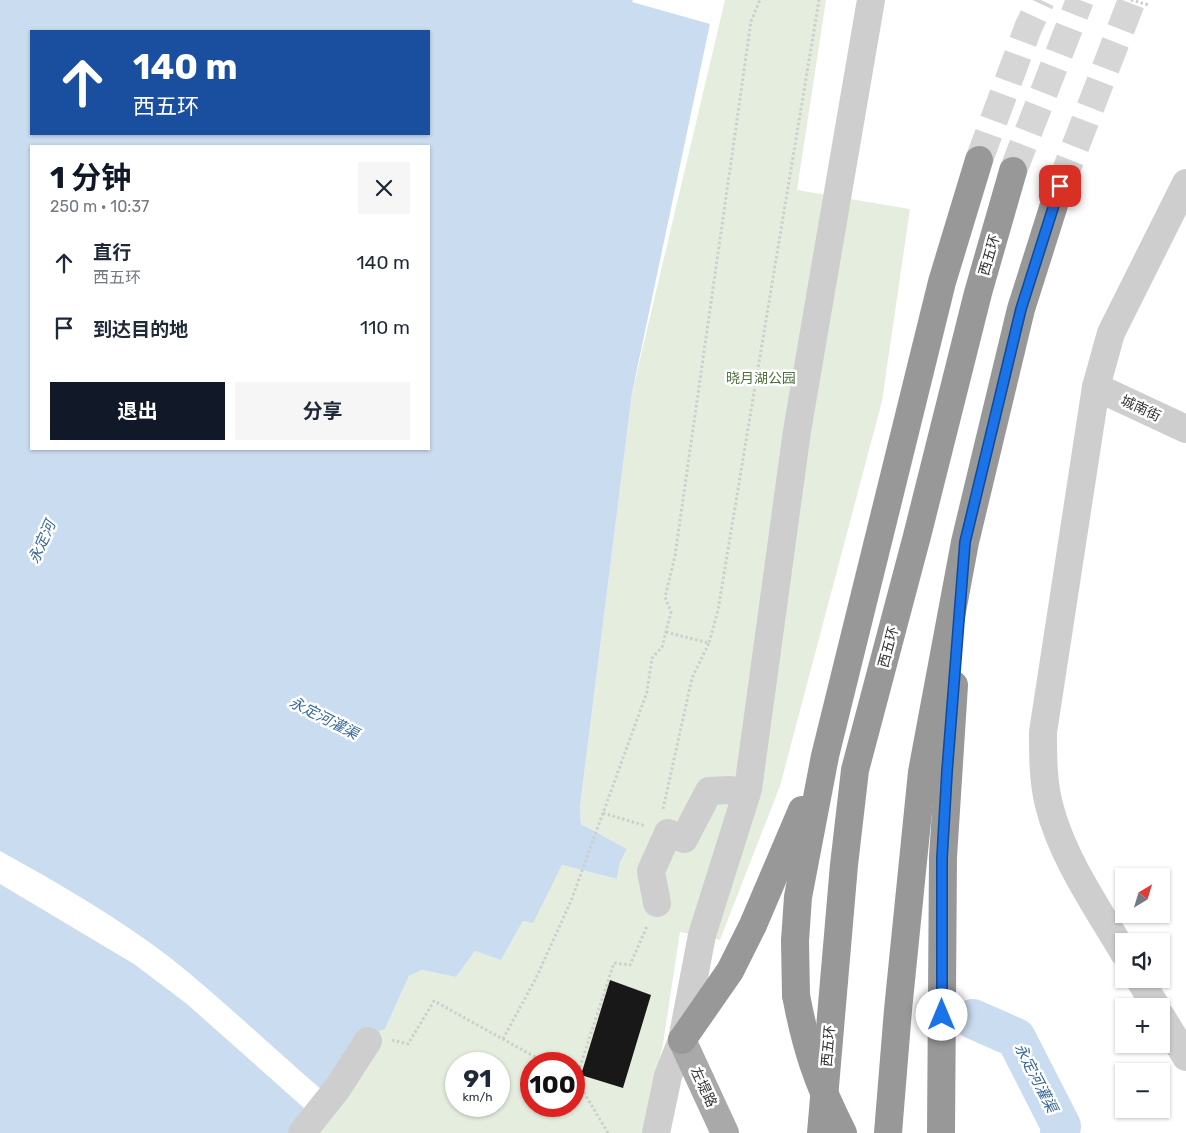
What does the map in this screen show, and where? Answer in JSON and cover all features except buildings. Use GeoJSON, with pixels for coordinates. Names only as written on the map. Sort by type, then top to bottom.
{"type":"FeatureCollection","features":[{"type":"Feature","properties":{"kind":"highway"},"geometry":{"type":"LineString","coordinates":[[843,1133],[819,1083],[804,1041],[796,995],[795,941],[798,897],[825,756],[942,282],[979,160]]}},
{"type":"Feature","properties":{"kind":"highway","name":"西五环"},"geometry":{"type":"LineString","coordinates":[[821,1133],[844,865],[855,770],[917,536],[978,293],[1013,171]]}},
{"type":"Feature","properties":{"kind":"highway"},"geometry":{"type":"LineString","coordinates":[[888,1133],[898,1010],[922,772],[965,542],[1021,309],[1060,186]]}},
{"type":"Feature","properties":{"kind":"highway"},"geometry":{"type":"LineString","coordinates":[[941,1133],[942,858],[965,542]]}},
{"type":"Feature","properties":{"kind":"highway"},"geometry":{"type":"LineString","coordinates":[[682,1040],[730,971],[749,932],[825,756]]}},
{"type":"Feature","properties":{"kind":"main road","name":"左堤路"},"geometry":{"type":"LineString","coordinates":[[682,1040],[725,1133]]}},
{"type":"Feature","properties":{"kind":"street"},"geometry":{"type":"LineString","coordinates":[[656,1133],[668,1076],[682,1040],[702,935],[746,795],[797,431],[871,0]]}},
{"type":"Feature","properties":{"kind":"street"},"geometry":{"type":"LineString","coordinates":[[1115,937],[1065,847],[1049,806],[1043,770],[1043,732],[1096,387],[1111,333],[1186,184]]}},
{"type":"Feature","properties":{"kind":"street","name":"城南街"},"geometry":{"type":"LineString","coordinates":[[1096,387],[1186,429]]}},
{"type":"Feature","properties":{"kind":"street"},"geometry":{"type":"LineString","coordinates":[[656,903],[651,871],[663,831],[684,839],[710,791],[731,790],[746,795]]}},
{"type":"Feature","properties":{"kind":"street"},"geometry":{"type":"LineString","coordinates":[[1170,1031],[1186,1057]]}},
{"type":"Feature","properties":{"kind":"street"},"geometry":{"type":"LineString","coordinates":[[302,1133],[336,1089],[368,1041]]}},
{"type":"Feature","properties":{"kind":"path"},"geometry":{"type":"LineString","coordinates":[[503,1039],[536,978],[580,876],[647,692],[652,658],[662,648],[671,612],[665,597],[675,556],[752,20],[760,0]]}},
{"type":"Feature","properties":{"kind":"path"},"geometry":{"type":"LineString","coordinates":[[603,813],[663,831],[692,678],[709,643],[718,610],[819,0]]}},
{"type":"Feature","properties":{"kind":"path"},"geometry":{"type":"LineString","coordinates":[[1131,0],[1149,5]]}},
{"type":"Feature","properties":{"kind":"path"},"geometry":{"type":"LineString","coordinates":[[666,632],[709,643]]}},
{"type":"Feature","properties":{"kind":"path"},"geometry":{"type":"LineString","coordinates":[[584,1052],[614,964],[630,965],[656,903]]}},
{"type":"Feature","properties":{"kind":"path"},"geometry":{"type":"LineString","coordinates":[[368,1041],[379,1037],[408,1044],[434,1001],[526,1052]]}},
{"type":"Feature","properties":{"kind":"path"},"geometry":{"type":"LineString","coordinates":[[585,1095],[608,1133]]}},
{"type":"Feature","properties":{"kind":"green space","name":"晓月湖公园"},"geometry":{"type":"Polygon","coordinates":[[[725,0],[826,0],[797,190],[910,209],[882,401],[780,786],[720,940],[680,932],[663,1044],[644,1133],[298,1133],[352,1044],[385,1029],[409,976],[422,970],[456,977],[475,951],[501,960],[523,921],[533,922],[562,865],[617,879],[620,862],[627,849],[581,824],[580,807],[632,393],[725,0]]]}},
{"type":"Feature","properties":{"kind":"water","name":"永定河"},"geometry":{"type":"Polygon","coordinates":[[[0,0],[715,0],[632,393],[580,807],[581,824],[627,849],[620,862],[617,879],[562,865],[533,923],[523,921],[501,960],[475,951],[456,977],[422,970],[409,976],[385,1029],[352,1044],[322,1090],[173,960],[132,930],[45,876],[0,851],[0,0]]]}},
{"type":"Feature","properties":{"kind":"water"},"geometry":{"type":"Polygon","coordinates":[[[0,884],[134,964],[187,1004],[304,1108],[291,1133],[0,1133],[0,884]]]}},
{"type":"Feature","properties":{"kind":"pier"},"geometry":{"type":"Polygon","coordinates":[[[633,0],[716,0],[710,24],[632,2],[633,0]]]}},
{"type":"Feature","properties":{"kind":"waterway","name":"永定河灌渠"},"geometry":{"type":"LineString","coordinates":[[973,1019],[1016,1038],[1061,1126],[1060,1133]]}},
{"type":"Feature","properties":{"kind":"tunnel"},"geometry":{"type":"LineString","coordinates":[[979,160],[1028,28],[1041,0]]}},
{"type":"Feature","properties":{"kind":"tunnel"},"geometry":{"type":"LineString","coordinates":[[1013,171],[1080,0]]}},
{"type":"Feature","properties":{"kind":"tunnel"},"geometry":{"type":"LineString","coordinates":[[1060,186],[1132,0]]}},
{"type":"Feature","properties":{"kind":"route"},"geometry":{"type":"LineString","coordinates":[[942,1015],[942,858],[965,542],[1021,309],[1060,186]]}}]}
